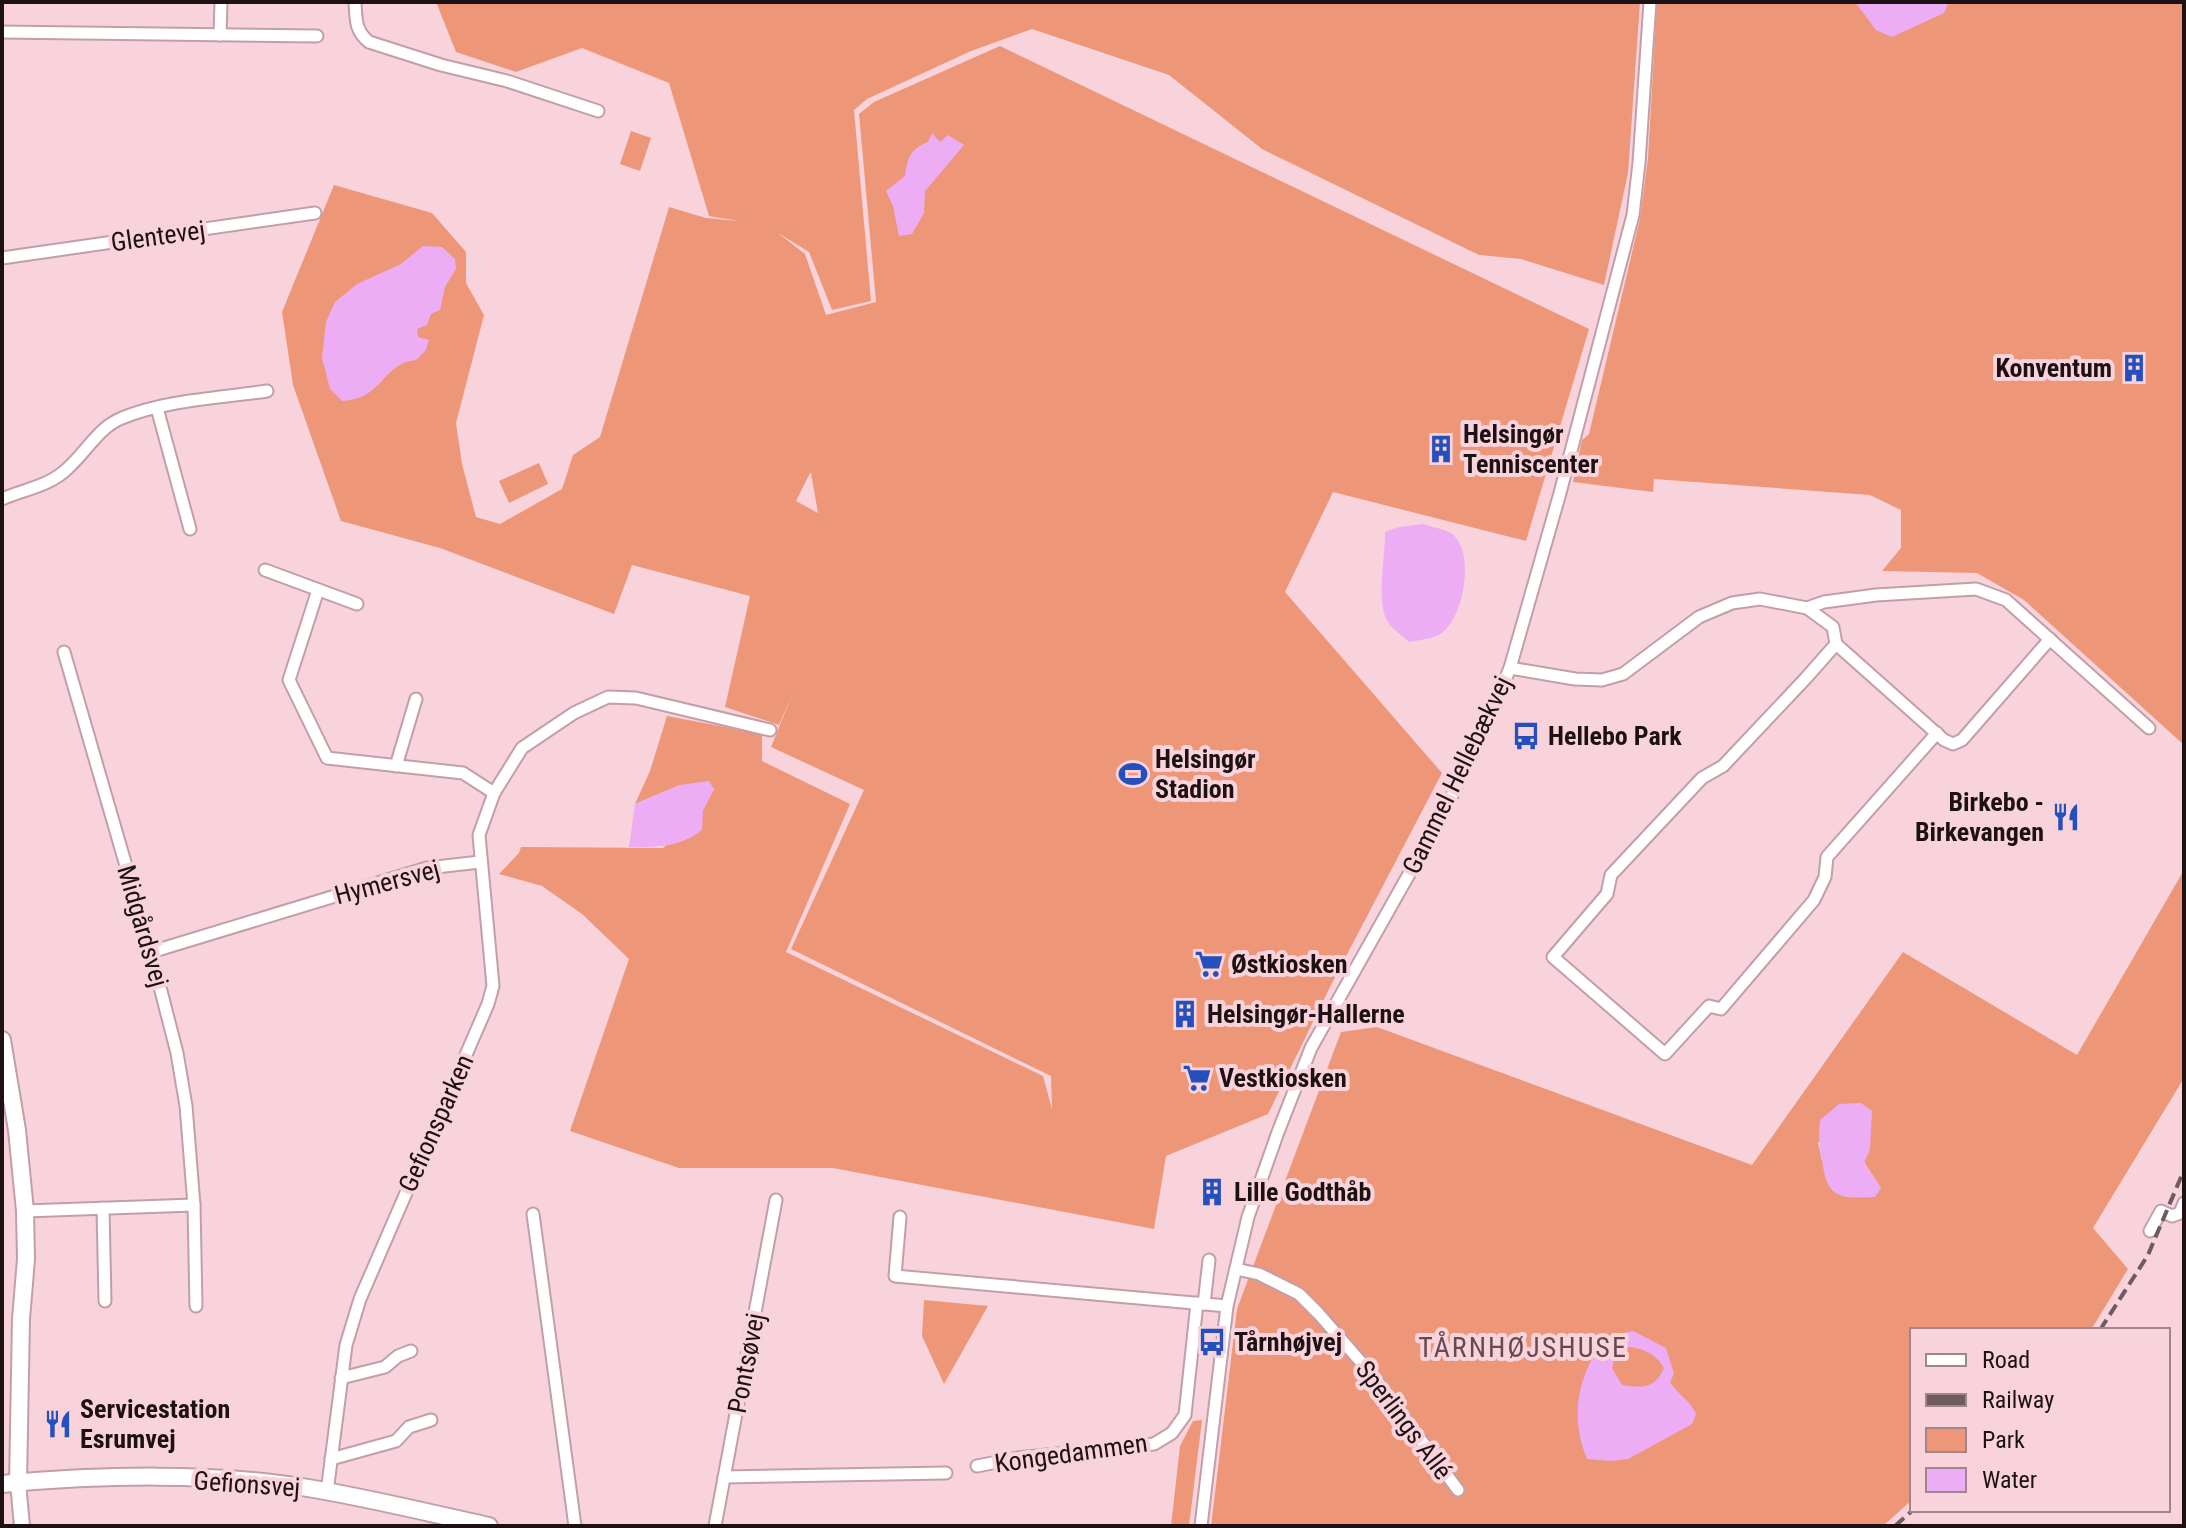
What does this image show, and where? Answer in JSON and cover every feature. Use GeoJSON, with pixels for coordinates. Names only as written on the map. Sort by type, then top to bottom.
{"type":"FeatureCollection","features":[{"type":"Feature","properties":{"kind":"main road"},"geometry":{"type":"LineString","coordinates":[[2,1040],[10,1130],[25,1211],[26,1259],[10,1484]]}},
{"type":"Feature","properties":{"kind":"main road","name":"Gefionsvej"},"geometry":{"type":"LineString","coordinates":[[10,1484],[62,1478],[223,1479],[327,1492],[489,1526]]}},
{"type":"Feature","properties":{"kind":"street"},"geometry":{"type":"LineString","coordinates":[[220,35],[221,2]]}},
{"type":"Feature","properties":{"kind":"street"},"geometry":{"type":"LineString","coordinates":[[355,2],[356,26],[360,35],[369,42],[441,65],[507,81],[598,111]]}},
{"type":"Feature","properties":{"kind":"street","name":"Gammel Hellebækvej"},"geometry":{"type":"LineString","coordinates":[[1201,1526],[1227,1306],[1248,1217],[1311,1048],[1444,812],[1510,668],[1633,215],[1650,2]]}},
{"type":"Feature","properties":{"kind":"street"},"geometry":{"type":"LineString","coordinates":[[2,32],[317,36]]}},
{"type":"Feature","properties":{"kind":"street","name":"Glentevej"},"geometry":{"type":"LineString","coordinates":[[2,258],[315,213]]}},
{"type":"Feature","properties":{"kind":"street"},"geometry":{"type":"LineString","coordinates":[[2,499],[49,483],[67,469],[102,430],[120,418],[157,408],[267,391]]}},
{"type":"Feature","properties":{"kind":"street"},"geometry":{"type":"LineString","coordinates":[[157,408],[190,529]]}},
{"type":"Feature","properties":{"kind":"street"},"geometry":{"type":"LineString","coordinates":[[265,570],[357,604]]}},
{"type":"Feature","properties":{"kind":"street"},"geometry":{"type":"LineString","coordinates":[[1807,608],[1824,602],[1876,595],[1976,589],[2006,600],[2149,728]]}},
{"type":"Feature","properties":{"kind":"street"},"geometry":{"type":"LineString","coordinates":[[318,590],[289,680],[327,758],[463,773],[494,793]]}},
{"type":"Feature","properties":{"kind":"street"},"geometry":{"type":"LineString","coordinates":[[1510,668],[1575,679],[1602,680],[1623,674],[1699,617],[1732,603],[1760,599],[1807,608],[1833,627],[1836,633],[1836,644],[1723,766],[1702,778],[1611,875],[1607,894],[1553,957],[1665,1054],[1709,1006],[1721,1009],[1804,912],[1814,900],[1825,877],[1827,857],[1937,733]]}},
{"type":"Feature","properties":{"kind":"street"},"geometry":{"type":"LineString","coordinates":[[1836,644],[1953,744],[1962,740],[2050,639]]}},
{"type":"Feature","properties":{"kind":"street","name":"Midgårdsvej"},"geometry":{"type":"LineString","coordinates":[[64,652],[177,1053],[186,1106],[194,1205],[196,1306]]}},
{"type":"Feature","properties":{"kind":"street"},"geometry":{"type":"LineString","coordinates":[[480,862],[479,835],[494,793],[522,748],[574,713],[608,697],[636,698],[770,730]]}},
{"type":"Feature","properties":{"kind":"street"},"geometry":{"type":"LineString","coordinates":[[396,766],[416,699]]}},
{"type":"Feature","properties":{"kind":"street","name":"Hymersvej"},"geometry":{"type":"LineString","coordinates":[[151,952],[427,868],[480,862]]}},
{"type":"Feature","properties":{"kind":"street","name":"Gefionsparken"},"geometry":{"type":"LineString","coordinates":[[327,1492],[346,1345],[360,1299],[488,1004],[493,986],[480,862]]}},
{"type":"Feature","properties":{"kind":"street","name":"Pontsøvej"},"geometry":{"type":"LineString","coordinates":[[715,1526],[776,1200]]}},
{"type":"Feature","properties":{"kind":"street"},"geometry":{"type":"LineString","coordinates":[[2150,1231],[2161,1211],[2172,1216],[2180,1213],[2184,1203]]}},
{"type":"Feature","properties":{"kind":"street"},"geometry":{"type":"LineString","coordinates":[[25,1211],[194,1205]]}},
{"type":"Feature","properties":{"kind":"street"},"geometry":{"type":"LineString","coordinates":[[103,1208],[105,1301]]}},
{"type":"Feature","properties":{"kind":"street"},"geometry":{"type":"LineString","coordinates":[[533,1214],[575,1526]]}},
{"type":"Feature","properties":{"kind":"street"},"geometry":{"type":"LineString","coordinates":[[900,1217],[895,1276],[1227,1306]]}},
{"type":"Feature","properties":{"kind":"street"},"geometry":{"type":"LineString","coordinates":[[1200,1304],[1209,1260]]}},
{"type":"Feature","properties":{"kind":"street","name":"Sperlings Allé"},"geometry":{"type":"LineString","coordinates":[[1236,1269],[1259,1274],[1299,1294],[1374,1377],[1458,1490]]}},
{"type":"Feature","properties":{"kind":"street","name":"Kongedammen"},"geometry":{"type":"LineString","coordinates":[[977,1466],[1017,1458],[1154,1444],[1172,1433],[1185,1415],[1200,1304]]}},
{"type":"Feature","properties":{"kind":"street"},"geometry":{"type":"LineString","coordinates":[[341,1378],[385,1367],[398,1356],[411,1351]]}},
{"type":"Feature","properties":{"kind":"street"},"geometry":{"type":"LineString","coordinates":[[331,1459],[396,1441],[409,1427],[431,1420]]}},
{"type":"Feature","properties":{"kind":"street"},"geometry":{"type":"LineString","coordinates":[[724,1477],[946,1473]]}},
{"type":"Feature","properties":{"kind":"street"},"geometry":{"type":"LineString","coordinates":[[10,1484],[22,1526]]}},
{"type":"Feature","properties":{"kind":"green space"},"geometry":{"type":"Polygon","coordinates":[[[436,2],[1640,2],[1628,173],[1604,285],[1521,259],[1479,255],[1262,149],[1169,75],[1032,29],[971,51],[867,99],[854,110],[871,301],[832,310],[809,252],[778,233],[805,254],[826,315],[876,302],[859,114],[874,102],[1000,46],[1589,329],[1526,541],[1333,492],[1285,592],[1442,773],[1331,985],[1268,1114],[1166,1156],[1154,1229],[833,1168],[679,1168],[570,1131],[629,959],[582,914],[542,886],[499,874],[521,847],[663,848],[703,810],[714,789],[680,785],[635,804],[650,771],[667,716],[762,734],[762,761],[850,804],[786,952],[1043,1076],[1052,1109],[1051,1076],[791,949],[864,790],[771,747],[793,693],[779,725],[725,707],[750,596],[632,565],[614,614],[440,548],[341,521],[293,385],[282,312],[334,185],[432,213],[466,252],[466,283],[484,315],[456,423],[462,464],[476,517],[500,524],[562,489],[573,455],[600,437],[669,207],[706,218],[738,221],[709,216],[669,83],[582,48],[516,72],[456,52],[436,2]],[[811,473],[796,501],[818,513],[811,473]]]}},
{"type":"Feature","properties":{"kind":"green space"},"geometry":{"type":"Polygon","coordinates":[[[1657,2],[2184,2],[2184,745],[2024,600],[1977,573],[1882,571],[1901,548],[1901,510],[1870,495],[1654,479],[1653,492],[1573,482],[1582,440],[1589,434],[1640,219],[1648,158],[1657,2]]]}},
{"type":"Feature","properties":{"kind":"green space"},"geometry":{"type":"Polygon","coordinates":[[[631,131],[651,138],[640,171],[620,164],[631,131]]]}},
{"type":"Feature","properties":{"kind":"green space"},"geometry":{"type":"Polygon","coordinates":[[[539,463],[548,484],[509,503],[499,481],[539,463]]]}},
{"type":"Feature","properties":{"kind":"green space"},"geometry":{"type":"Polygon","coordinates":[[[2184,870],[2184,1078],[2093,1228],[2128,1269],[2092,1328],[1910,1328],[1910,1502],[1883,1526],[1211,1526],[1237,1309],[1341,1032],[1377,1027],[1752,1165],[1903,952],[2077,1055],[2184,870]],[[1818,1142],[1822,1161],[1881,1188],[1864,1162],[1870,1149],[1818,1142]]]}},
{"type":"Feature","properties":{"kind":"green space"},"geometry":{"type":"Polygon","coordinates":[[[924,1300],[988,1306],[944,1384],[922,1336],[924,1300]]]}},
{"type":"Feature","properties":{"kind":"green space"},"geometry":{"type":"Polygon","coordinates":[[[1202,1420],[1189,1526],[1171,1526],[1180,1446],[1193,1421],[1202,1420]]]}},
{"type":"Feature","properties":{"kind":"water"},"geometry":{"type":"Polygon","coordinates":[[[1855,2],[1949,2],[1944,13],[1892,37],[1876,30],[1855,2]]]}},
{"type":"Feature","properties":{"kind":"water"},"geometry":{"type":"Polygon","coordinates":[[[932,133],[940,142],[948,135],[964,145],[925,191],[924,213],[912,234],[899,236],[893,206],[886,191],[905,176],[910,155],[928,142],[932,133]]]}},
{"type":"Feature","properties":{"kind":"water"},"geometry":{"type":"Polygon","coordinates":[[[423,246],[442,247],[455,259],[456,269],[445,287],[440,310],[431,314],[427,325],[417,329],[418,337],[429,340],[426,350],[416,360],[396,367],[366,394],[342,401],[330,389],[322,358],[326,322],[335,302],[357,284],[401,264],[423,246]]]}},
{"type":"Feature","properties":{"kind":"water"},"geometry":{"type":"Polygon","coordinates":[[[1423,524],[1449,532],[1459,543],[1464,555],[1464,586],[1455,616],[1448,627],[1439,635],[1409,642],[1385,617],[1382,580],[1385,532],[1423,524]]]}},
{"type":"Feature","properties":{"kind":"water"},"geometry":{"type":"Polygon","coordinates":[[[709,781],[714,789],[703,810],[702,830],[676,843],[629,847],[635,804],[680,785],[709,781]]]}},
{"type":"Feature","properties":{"kind":"water"},"geometry":{"type":"Polygon","coordinates":[[[1861,1103],[1872,1111],[1870,1149],[1864,1163],[1881,1188],[1875,1197],[1847,1197],[1834,1191],[1825,1177],[1819,1138],[1820,1120],[1839,1104],[1861,1103]]]}},
{"type":"Feature","properties":{"kind":"water"},"geometry":{"type":"Polygon","coordinates":[[[1633,1331],[1666,1348],[1674,1374],[1670,1382],[1696,1414],[1692,1424],[1628,1459],[1587,1459],[1578,1427],[1583,1381],[1605,1337],[1633,1331]],[[1622,1346],[1612,1368],[1622,1385],[1648,1386],[1657,1380],[1664,1368],[1660,1362],[1641,1349],[1622,1346]]]}},
{"type":"Feature","properties":{"kind":"railway"},"geometry":{"type":"LineString","coordinates":[[2101,1328],[2148,1255],[2184,1170]]}},
{"type":"Feature","properties":{"kind":"railway"},"geometry":{"type":"LineString","coordinates":[[1895,1526],[1911,1512]]}},
{"type":"Feature","properties":{"kind":"place","name":"Konventum"},"geometry":{"type":"Point","coordinates":[2134,368]}},
{"type":"Feature","properties":{"kind":"place","name":"Helsingør Tenniscenter"},"geometry":{"type":"Point","coordinates":[1441,449]}},
{"type":"Feature","properties":{"kind":"place","name":"Hellebo Park"},"geometry":{"type":"Point","coordinates":[1526,736]}},
{"type":"Feature","properties":{"kind":"place","name":"Helsingør Stadion"},"geometry":{"type":"Point","coordinates":[1133,774]}},
{"type":"Feature","properties":{"kind":"place","name":"Birkebo - Birkevangen"},"geometry":{"type":"Point","coordinates":[2066,817]}},
{"type":"Feature","properties":{"kind":"place","name":"Østkiosken"},"geometry":{"type":"Point","coordinates":[1209,964]}},
{"type":"Feature","properties":{"kind":"place","name":"Helsingør-Hallerne"},"geometry":{"type":"Point","coordinates":[1185,1014]}},
{"type":"Feature","properties":{"kind":"place","name":"Vestkiosken"},"geometry":{"type":"Point","coordinates":[1197,1078]}},
{"type":"Feature","properties":{"kind":"place","name":"Lille Godthåb"},"geometry":{"type":"Point","coordinates":[1212,1192]}},
{"type":"Feature","properties":{"kind":"place","name":"Tårnhøjvej"},"geometry":{"type":"Point","coordinates":[1212,1342]}},
{"type":"Feature","properties":{"kind":"place","name":"Servicestation Esrumvej"},"geometry":{"type":"Point","coordinates":[58,1424]}},
{"type":"Feature","properties":{"kind":"district","name":"TÅRNHØJSHUSE"},"geometry":{"type":"Point","coordinates":[1523,1347]}}]}
